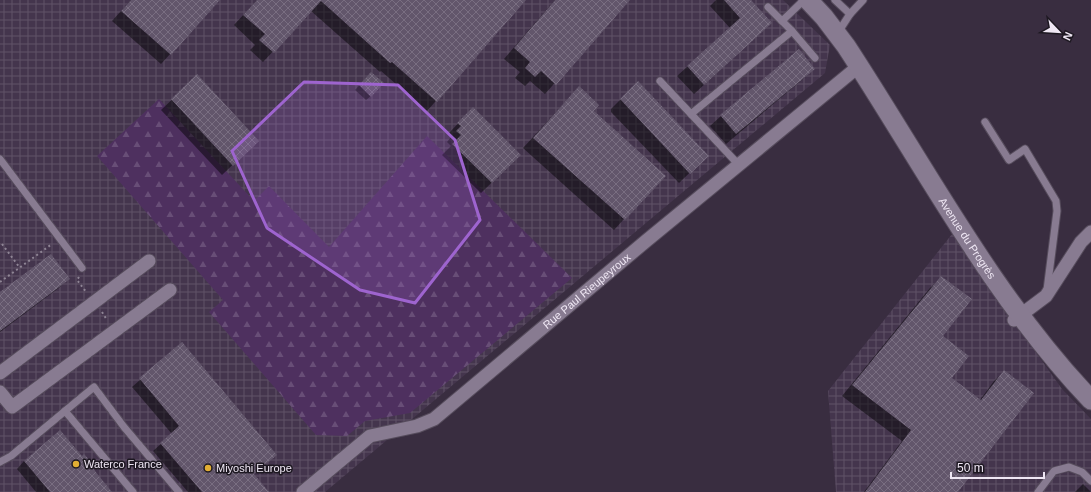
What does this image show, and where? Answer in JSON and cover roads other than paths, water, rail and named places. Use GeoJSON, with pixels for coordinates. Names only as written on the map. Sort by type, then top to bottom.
{"type":"FeatureCollection","features":[{"type":"Feature","properties":{"kind":"street","name":"Avenue du Progrès"},"geometry":{"type":"LineString","coordinates":[[808,0],[824,16],[859,66],[1017,318],[1091,400]]}},
{"type":"Feature","properties":{"kind":"street","name":"Rue Paul Rieupeyroux"},"geometry":{"type":"LineString","coordinates":[[303,492],[370,436],[417,426],[434,419],[738,164],[859,66]]}},
{"type":"Feature","properties":{"kind":"street"},"geometry":{"type":"LineString","coordinates":[[1017,318],[1046,296],[1081,242],[1091,232]]}},
{"type":"Feature","properties":{"kind":"street"},"geometry":{"type":"LineString","coordinates":[[0,373],[149,261]]}},
{"type":"Feature","properties":{"kind":"street"},"geometry":{"type":"LineString","coordinates":[[0,392],[12,407],[170,290]]}},
{"type":"Feature","properties":{"kind":"lane"},"geometry":{"type":"LineString","coordinates":[[782,22],[804,0]]}},
{"type":"Feature","properties":{"kind":"lane"},"geometry":{"type":"LineString","coordinates":[[836,0],[850,14]]}},
{"type":"Feature","properties":{"kind":"lane"},"geometry":{"type":"LineString","coordinates":[[837,34],[850,14],[863,0]]}},
{"type":"Feature","properties":{"kind":"lane"},"geometry":{"type":"LineString","coordinates":[[768,6],[815,58]]}},
{"type":"Feature","properties":{"kind":"lane"},"geometry":{"type":"LineString","coordinates":[[691,114],[792,31]]}},
{"type":"Feature","properties":{"kind":"lane"},"geometry":{"type":"LineString","coordinates":[[660,81],[738,164]]}},
{"type":"Feature","properties":{"kind":"lane"},"geometry":{"type":"LineString","coordinates":[[985,122],[1010,160],[1025,149],[1056,201],[1058,211],[1046,296]]}},
{"type":"Feature","properties":{"kind":"lane"},"geometry":{"type":"LineString","coordinates":[[0,159],[82,268]]}},
{"type":"Feature","properties":{"kind":"lane"},"geometry":{"type":"LineString","coordinates":[[0,462],[11,456],[94,386],[124,427],[178,492]]}},
{"type":"Feature","properties":{"kind":"lane"},"geometry":{"type":"LineString","coordinates":[[65,411],[133,492]]}},
{"type":"Feature","properties":{"kind":"lane"},"geometry":{"type":"LineString","coordinates":[[1038,492],[1054,471],[1069,467],[1082,472],[1091,481]]}},
{"type":"Feature","properties":{"kind":"place","name":"Waterco France"},"geometry":{"type":"Point","coordinates":[76,464]}},
{"type":"Feature","properties":{"kind":"place","name":"Miyoshi Europe"},"geometry":{"type":"Point","coordinates":[208,468]}}]}
